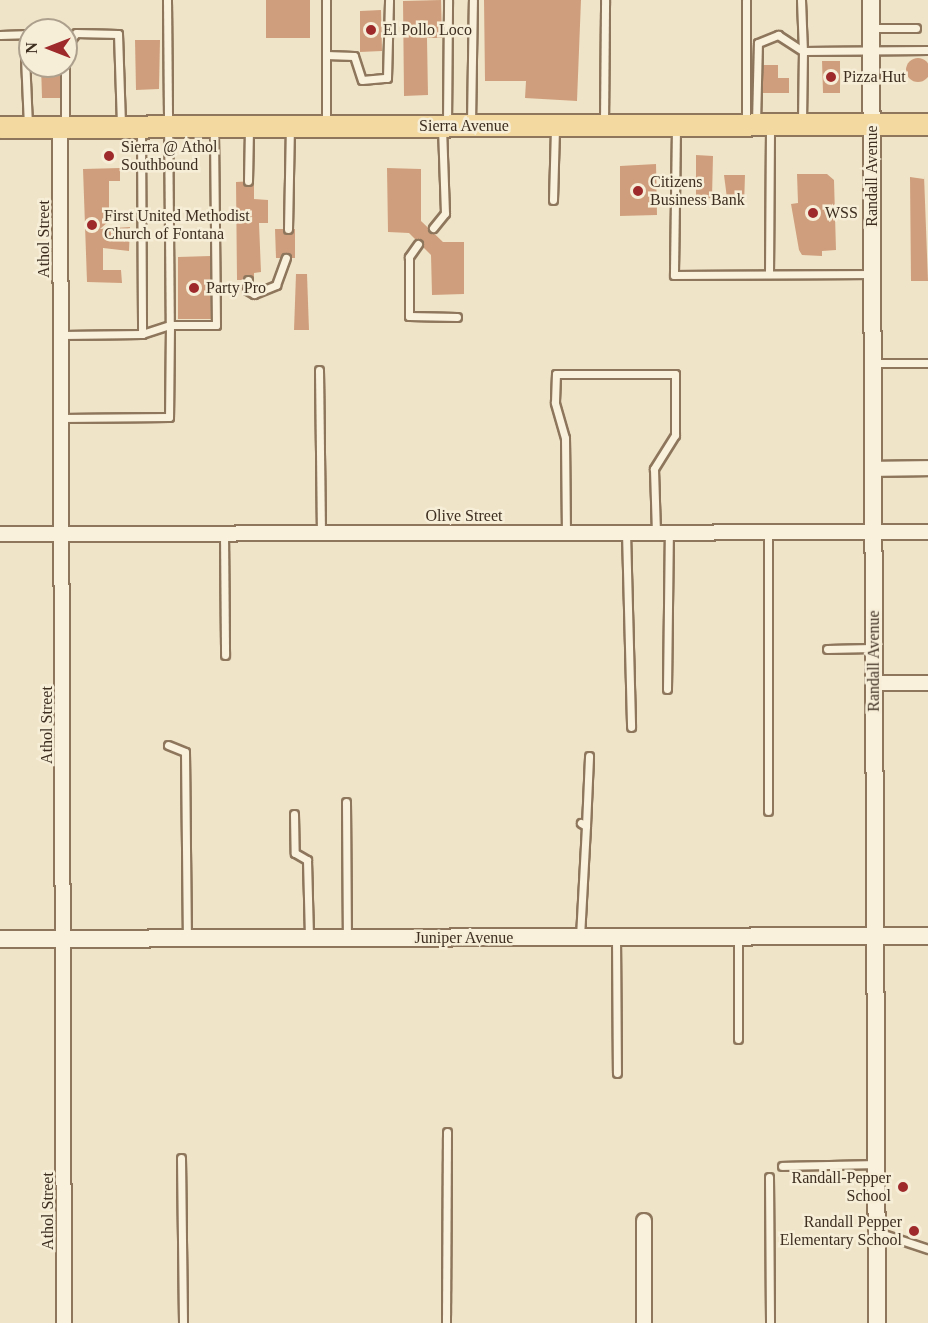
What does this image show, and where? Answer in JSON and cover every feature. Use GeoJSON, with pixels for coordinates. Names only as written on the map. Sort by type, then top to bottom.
{"type":"FeatureCollection","features":[{"type":"Feature","properties":{"kind":"main road","name":"Sierra Avenue"},"geometry":{"type":"LineString","coordinates":[[0,127],[928,124]]}},
{"type":"Feature","properties":{"kind":"street","name":"Randall Avenue"},"geometry":{"type":"LineString","coordinates":[[871,0],[877,1323]]}},
{"type":"Feature","properties":{"kind":"street","name":"Athol Street"},"geometry":{"type":"LineString","coordinates":[[62,127],[64,1323]]}},
{"type":"Feature","properties":{"kind":"street"},"geometry":{"type":"LineString","coordinates":[[873,469],[928,468]]}},
{"type":"Feature","properties":{"kind":"street","name":"Olive Street"},"geometry":{"type":"LineString","coordinates":[[0,534],[928,532]]}},
{"type":"Feature","properties":{"kind":"street"},"geometry":{"type":"LineString","coordinates":[[874,683],[928,683]]}},
{"type":"Feature","properties":{"kind":"street","name":"Juniper Avenue"},"geometry":{"type":"LineString","coordinates":[[0,939],[928,936]]}},
{"type":"Feature","properties":{"kind":"street"},"geometry":{"type":"LineString","coordinates":[[644,1221],[644,1323]]}},
{"type":"Feature","properties":{"kind":"lane"},"geometry":{"type":"LineString","coordinates":[[62,418],[169,417],[167,0]]}},
{"type":"Feature","properties":{"kind":"lane"},"geometry":{"type":"LineString","coordinates":[[326,0],[327,126]]}},
{"type":"Feature","properties":{"kind":"lane"},"geometry":{"type":"LineString","coordinates":[[326,55],[354,56],[362,80],[387,78],[389,0]]}},
{"type":"Feature","properties":{"kind":"lane"},"geometry":{"type":"LineString","coordinates":[[432,228],[445,213],[444,126],[448,0]]}},
{"type":"Feature","properties":{"kind":"lane"},"geometry":{"type":"LineString","coordinates":[[471,126],[473,0]]}},
{"type":"Feature","properties":{"kind":"lane"},"geometry":{"type":"LineString","coordinates":[[604,125],[605,0]]}},
{"type":"Feature","properties":{"kind":"lane"},"geometry":{"type":"LineString","coordinates":[[746,0],[769,274]]}},
{"type":"Feature","properties":{"kind":"lane"},"geometry":{"type":"LineString","coordinates":[[801,0],[803,51],[801,125]]}},
{"type":"Feature","properties":{"kind":"lane"},"geometry":{"type":"LineString","coordinates":[[871,28],[916,28]]}},
{"type":"Feature","properties":{"kind":"lane"},"geometry":{"type":"LineString","coordinates":[[78,33],[119,36],[131,126],[142,334]]}},
{"type":"Feature","properties":{"kind":"lane"},"geometry":{"type":"LineString","coordinates":[[0,34],[24,34],[28,127]]}},
{"type":"Feature","properties":{"kind":"lane"},"geometry":{"type":"LineString","coordinates":[[757,125],[758,43],[778,35],[803,51],[928,50]]}},
{"type":"Feature","properties":{"kind":"lane"},"geometry":{"type":"LineString","coordinates":[[62,127],[64,78]]}},
{"type":"Feature","properties":{"kind":"lane"},"geometry":{"type":"LineString","coordinates":[[553,200],[555,125]]}},
{"type":"Feature","properties":{"kind":"lane"},"geometry":{"type":"LineString","coordinates":[[676,125],[674,275],[872,274]]}},
{"type":"Feature","properties":{"kind":"lane"},"geometry":{"type":"LineString","coordinates":[[62,335],[142,334],[170,325],[216,325],[214,126]]}},
{"type":"Feature","properties":{"kind":"lane"},"geometry":{"type":"LineString","coordinates":[[248,182],[249,126]]}},
{"type":"Feature","properties":{"kind":"lane"},"geometry":{"type":"LineString","coordinates":[[288,229],[290,126]]}},
{"type":"Feature","properties":{"kind":"lane"},"geometry":{"type":"LineString","coordinates":[[418,244],[409,256],[409,316],[457,316]]}},
{"type":"Feature","properties":{"kind":"lane"},"geometry":{"type":"LineString","coordinates":[[248,280],[248,290],[254,294],[276,285],[286,258]]}},
{"type":"Feature","properties":{"kind":"lane"},"geometry":{"type":"LineString","coordinates":[[873,363],[928,363]]}},
{"type":"Feature","properties":{"kind":"lane"},"geometry":{"type":"LineString","coordinates":[[319,370],[321,533]]}},
{"type":"Feature","properties":{"kind":"lane"},"geometry":{"type":"LineString","coordinates":[[566,533],[565,438],[555,402],[556,374],[675,374],[675,435],[654,469],[663,532],[667,689]]}},
{"type":"Feature","properties":{"kind":"lane"},"geometry":{"type":"LineString","coordinates":[[626,532],[630,727]]}},
{"type":"Feature","properties":{"kind":"lane"},"geometry":{"type":"LineString","coordinates":[[768,532],[768,810]]}},
{"type":"Feature","properties":{"kind":"lane"},"geometry":{"type":"LineString","coordinates":[[224,533],[225,655]]}},
{"type":"Feature","properties":{"kind":"lane"},"geometry":{"type":"LineString","coordinates":[[827,649],[874,648]]}},
{"type":"Feature","properties":{"kind":"lane"},"geometry":{"type":"LineString","coordinates":[[168,745],[185,752],[188,938]]}},
{"type":"Feature","properties":{"kind":"lane"},"geometry":{"type":"LineString","coordinates":[[580,937],[584,824],[590,756]]}},
{"type":"Feature","properties":{"kind":"lane"},"geometry":{"type":"LineString","coordinates":[[346,802],[347,938]]}},
{"type":"Feature","properties":{"kind":"lane"},"geometry":{"type":"LineString","coordinates":[[294,814],[295,853],[307,860],[309,938]]}},
{"type":"Feature","properties":{"kind":"lane"},"geometry":{"type":"LineString","coordinates":[[616,937],[617,1073]]}},
{"type":"Feature","properties":{"kind":"lane"},"geometry":{"type":"LineString","coordinates":[[738,937],[738,1039]]}},
{"type":"Feature","properties":{"kind":"lane"},"geometry":{"type":"LineString","coordinates":[[446,1323],[447,1132]]}},
{"type":"Feature","properties":{"kind":"lane"},"geometry":{"type":"LineString","coordinates":[[181,1158],[183,1323]]}},
{"type":"Feature","properties":{"kind":"lane"},"geometry":{"type":"LineString","coordinates":[[782,1166],[876,1164]]}},
{"type":"Feature","properties":{"kind":"lane"},"geometry":{"type":"LineString","coordinates":[[769,1177],[770,1323]]}},
{"type":"Feature","properties":{"kind":"lane"},"geometry":{"type":"LineString","coordinates":[[876,1232],[928,1249]]}},
{"type":"Feature","properties":{"kind":"building"},"geometry":{"type":"Polygon","coordinates":[[[266,0],[310,0],[310,38],[266,38],[266,0]]]}},
{"type":"Feature","properties":{"kind":"building"},"geometry":{"type":"Polygon","coordinates":[[[441,0],[442,38],[427,38],[428,95],[404,96],[403,1],[441,0]]]}},
{"type":"Feature","properties":{"kind":"building"},"geometry":{"type":"Polygon","coordinates":[[[484,0],[581,0],[577,101],[525,98],[526,81],[485,81],[484,0]]]}},
{"type":"Feature","properties":{"kind":"building","name":"El Pollo Loco"},"geometry":{"type":"Polygon","coordinates":[[[381,10],[382,51],[360,52],[360,11],[381,10]]]}},
{"type":"Feature","properties":{"kind":"building"},"geometry":{"type":"Polygon","coordinates":[[[135,40],[160,40],[159,89],[136,90],[135,40]]]}},
{"type":"Feature","properties":{"kind":"building"},"geometry":{"type":"Polygon","coordinates":[[[918,58],[923,59],[929,65],[929,75],[923,81],[918,82],[913,81],[907,75],[906,70],[907,65],[913,59],[918,58]]]}},
{"type":"Feature","properties":{"kind":"building","name":"Pizza Hut"},"geometry":{"type":"Polygon","coordinates":[[[822,61],[840,61],[840,93],[823,93],[822,61]]]}},
{"type":"Feature","properties":{"kind":"building"},"geometry":{"type":"Polygon","coordinates":[[[758,65],[778,65],[778,78],[789,78],[789,93],[758,93],[758,65]]]}},
{"type":"Feature","properties":{"kind":"building"},"geometry":{"type":"Polygon","coordinates":[[[41,78],[61,78],[61,98],[42,98],[41,78]]]}},
{"type":"Feature","properties":{"kind":"building"},"geometry":{"type":"Polygon","coordinates":[[[696,155],[713,156],[712,198],[696,199],[696,155]]]}},
{"type":"Feature","properties":{"kind":"building","name":"Citizens Business Bank"},"geometry":{"type":"Polygon","coordinates":[[[656,164],[657,215],[620,216],[620,166],[656,164]]]}},
{"type":"Feature","properties":{"kind":"building","name":"First United Methodist Church of Fontana"},"geometry":{"type":"Polygon","coordinates":[[[120,168],[120,181],[109,181],[109,221],[100,229],[130,227],[129,251],[103,248],[103,270],[121,270],[122,283],[87,282],[83,169],[120,168]]]}},
{"type":"Feature","properties":{"kind":"building"},"geometry":{"type":"Polygon","coordinates":[[[387,168],[421,169],[421,221],[443,242],[464,242],[464,294],[432,295],[431,255],[409,233],[388,232],[387,168]]]}},
{"type":"Feature","properties":{"kind":"building","name":"WSS"},"geometry":{"type":"Polygon","coordinates":[[[797,174],[827,174],[834,180],[836,250],[822,251],[822,256],[802,255],[799,250],[791,204],[798,203],[797,174]]]}},
{"type":"Feature","properties":{"kind":"building","name":"Citizens Business Bank"},"geometry":{"type":"Polygon","coordinates":[[[724,175],[745,175],[744,206],[728,206],[724,175]]]}},
{"type":"Feature","properties":{"kind":"building"},"geometry":{"type":"Polygon","coordinates":[[[924,175],[928,281],[911,281],[910,177],[924,179],[924,175]]]}},
{"type":"Feature","properties":{"kind":"building"},"geometry":{"type":"Polygon","coordinates":[[[254,181],[254,199],[268,200],[268,223],[259,223],[261,272],[254,273],[254,280],[237,280],[236,182],[254,181]]]}},
{"type":"Feature","properties":{"kind":"building"},"geometry":{"type":"Polygon","coordinates":[[[275,229],[295,229],[295,258],[276,258],[275,229]]]}},
{"type":"Feature","properties":{"kind":"building","name":"Party Pro"},"geometry":{"type":"Polygon","coordinates":[[[210,256],[211,319],[178,319],[178,257],[210,256]]]}},
{"type":"Feature","properties":{"kind":"building"},"geometry":{"type":"Polygon","coordinates":[[[296,274],[307,274],[309,330],[294,330],[296,274]]]}},
{"type":"Feature","properties":{"kind":"place","name":"El Pollo Loco"},"geometry":{"type":"Point","coordinates":[371,30]}},
{"type":"Feature","properties":{"kind":"place","name":"Pizza Hut"},"geometry":{"type":"Point","coordinates":[831,77]}},
{"type":"Feature","properties":{"kind":"place","name":"Sierra @ Athol Southbound"},"geometry":{"type":"Point","coordinates":[109,156]}},
{"type":"Feature","properties":{"kind":"place","name":"Citizens Business Bank"},"geometry":{"type":"Point","coordinates":[638,191]}},
{"type":"Feature","properties":{"kind":"place","name":"WSS"},"geometry":{"type":"Point","coordinates":[813,213]}},
{"type":"Feature","properties":{"kind":"place","name":"First United Methodist Church of Fontana"},"geometry":{"type":"Point","coordinates":[92,225]}},
{"type":"Feature","properties":{"kind":"place","name":"Party Pro"},"geometry":{"type":"Point","coordinates":[194,288]}},
{"type":"Feature","properties":{"kind":"place","name":"Randall-Pepper School"},"geometry":{"type":"Point","coordinates":[903,1187]}},
{"type":"Feature","properties":{"kind":"place","name":"Randall Pepper Elementary School"},"geometry":{"type":"Point","coordinates":[914,1231]}}]}
